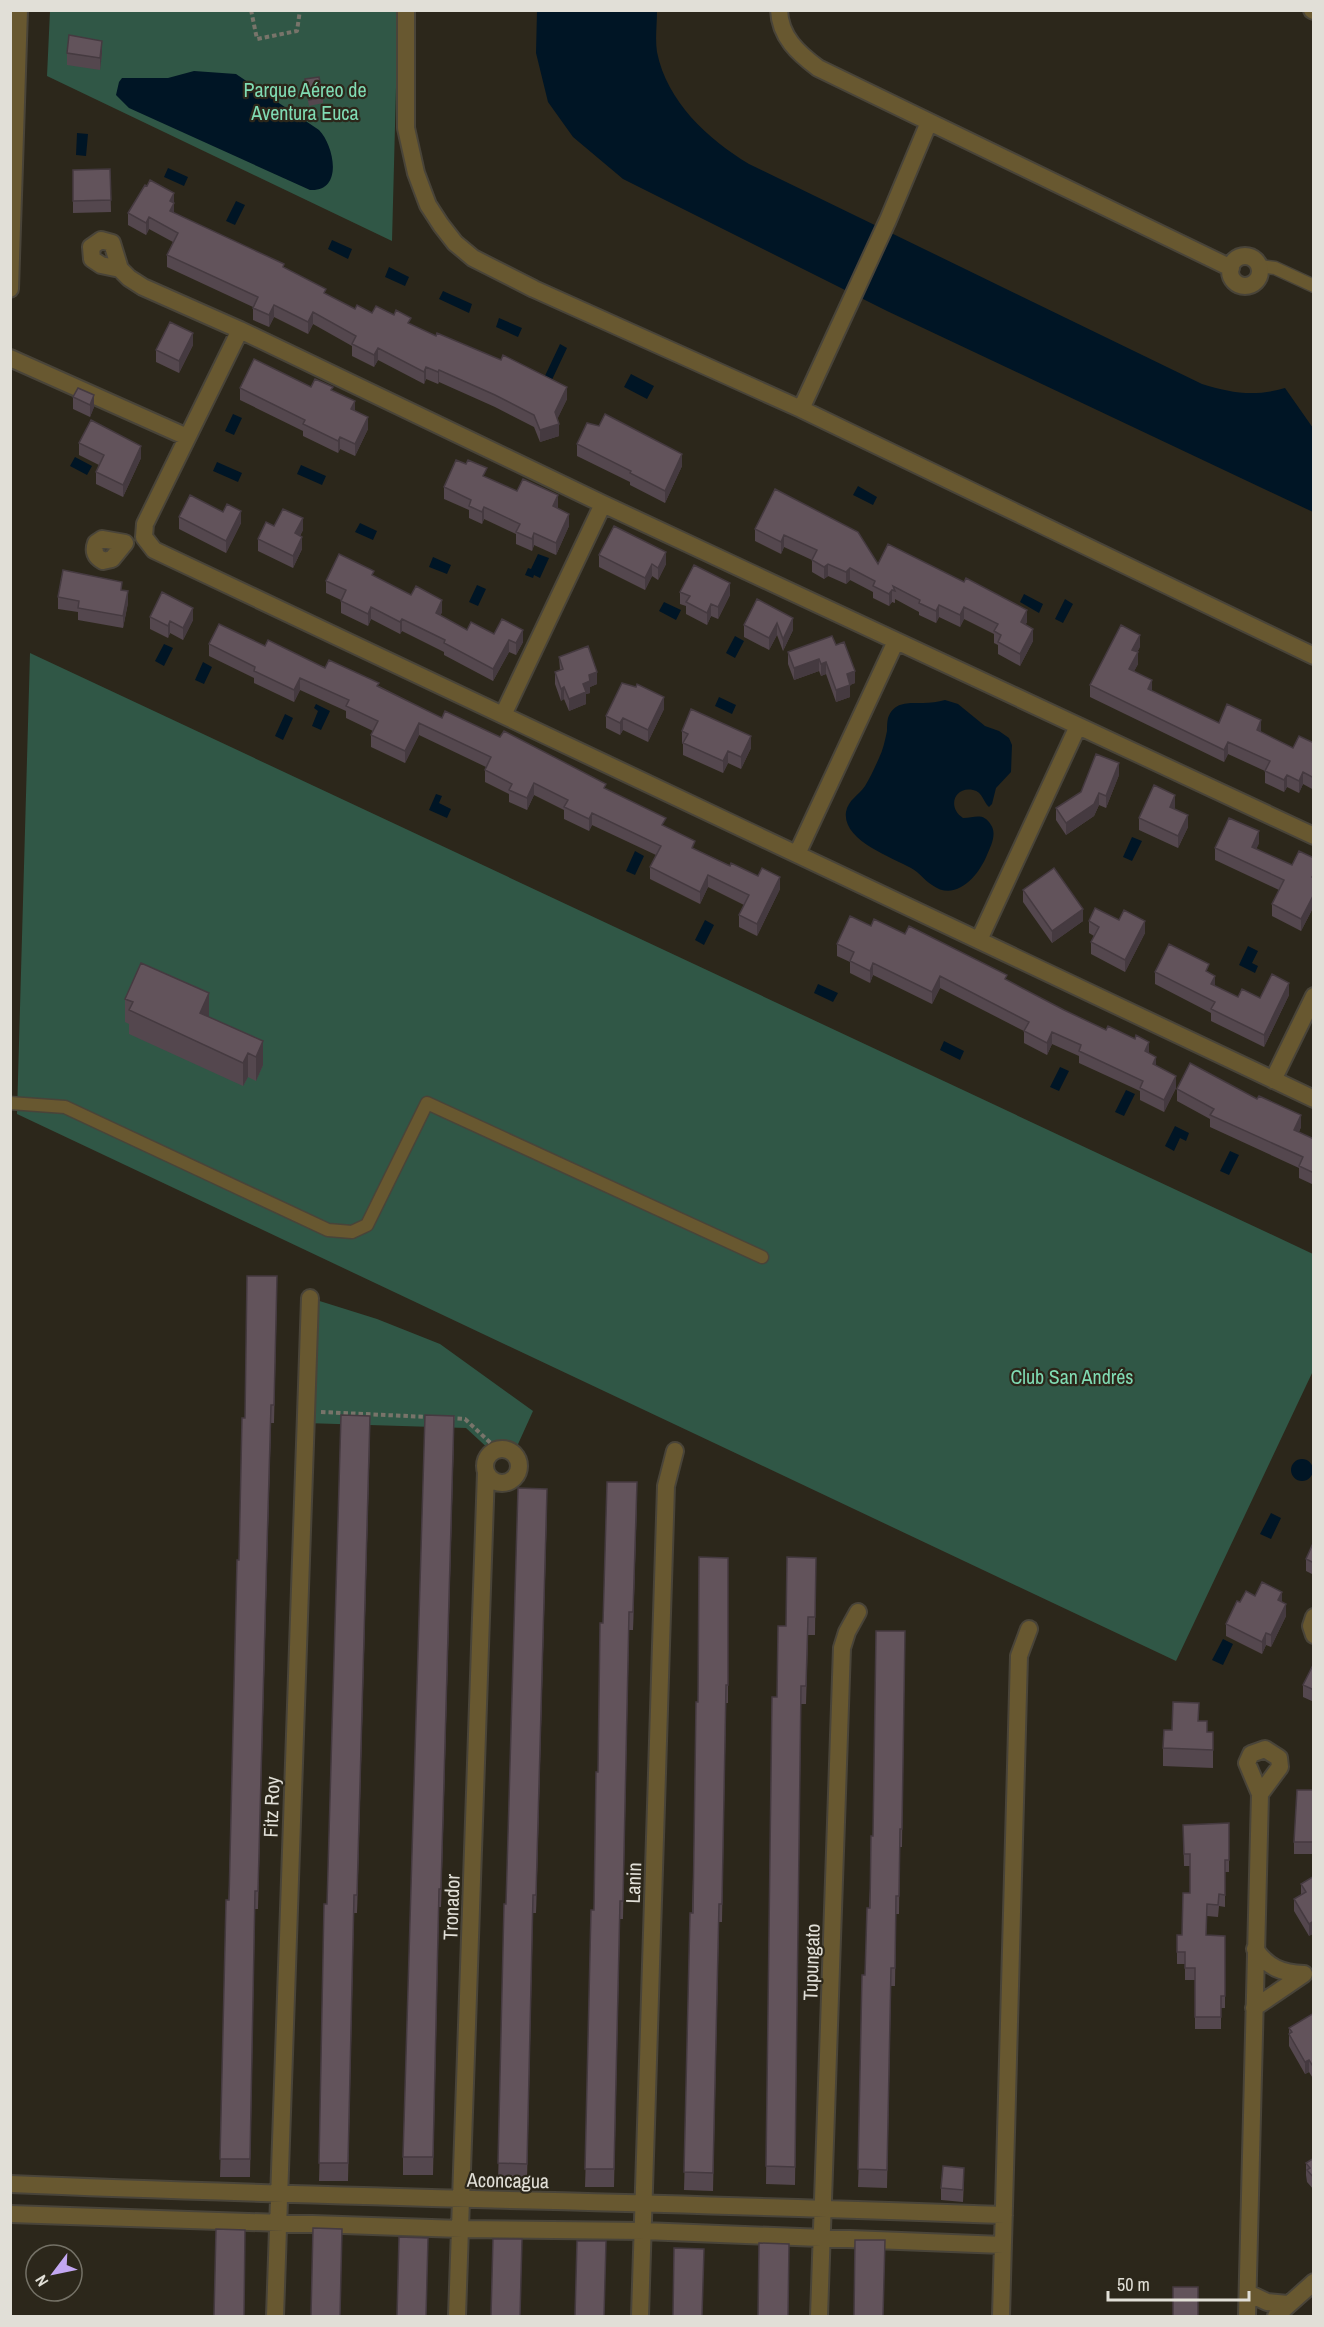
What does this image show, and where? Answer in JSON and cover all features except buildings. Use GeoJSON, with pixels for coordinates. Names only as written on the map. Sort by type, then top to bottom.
{"type":"FeatureCollection","features":[{"type":"Feature","properties":{"kind":"street"},"geometry":{"type":"LineString","coordinates":[[10,289],[19,10]]}},
{"type":"Feature","properties":{"kind":"street"},"geometry":{"type":"LineString","coordinates":[[406,10],[406,128],[416,173],[428,205],[456,243],[473,258],[534,289],[801,410],[1314,656]]}},
{"type":"Feature","properties":{"kind":"street"},"geometry":{"type":"LineString","coordinates":[[779,10],[782,26],[789,42],[818,68],[1231,268]]}},
{"type":"Feature","properties":{"kind":"street"},"geometry":{"type":"LineString","coordinates":[[801,410],[888,220],[929,122]]}},
{"type":"Feature","properties":{"kind":"street"},"geometry":{"type":"LineString","coordinates":[[1244,256],[1253,259],[1259,266],[1258,280],[1254,283],[1244,286],[1232,278],[1231,268],[1235,260],[1244,256]]}},
{"type":"Feature","properties":{"kind":"street"},"geometry":{"type":"LineString","coordinates":[[120,269],[129,278],[143,286],[1314,836]]}},
{"type":"Feature","properties":{"kind":"street"},"geometry":{"type":"LineString","coordinates":[[240,330],[145,524],[144,537],[154,550],[1314,1099]]}},
{"type":"Feature","properties":{"kind":"street"},"geometry":{"type":"LineString","coordinates":[[10,358],[187,437]]}},
{"type":"Feature","properties":{"kind":"street"},"geometry":{"type":"LineString","coordinates":[[503,715],[603,504]]}},
{"type":"Feature","properties":{"kind":"street"},"geometry":{"type":"LineString","coordinates":[[125,543],[144,537]]}},
{"type":"Feature","properties":{"kind":"street"},"geometry":{"type":"LineString","coordinates":[[797,854],[896,641]]}},
{"type":"Feature","properties":{"kind":"street"},"geometry":{"type":"LineString","coordinates":[[979,940],[1078,726]]}},
{"type":"Feature","properties":{"kind":"street"},"geometry":{"type":"LineString","coordinates":[[1273,1080],[1314,996]]}},
{"type":"Feature","properties":{"kind":"street","name":"Fitz Roy"},"geometry":{"type":"LineString","coordinates":[[275,2316],[310,1298]]}},
{"type":"Feature","properties":{"kind":"street"},"geometry":{"type":"LineString","coordinates":[[484,1498],[493,1489],[510,1482],[518,1474],[519,1462],[514,1453],[497,1449]]}},
{"type":"Feature","properties":{"kind":"street","name":"Tronador"},"geometry":{"type":"LineString","coordinates":[[457,2316],[484,1498],[486,1461],[488,1456],[497,1449]]}},
{"type":"Feature","properties":{"kind":"street","name":"Lanin"},"geometry":{"type":"LineString","coordinates":[[640,2316],[666,1486],[675,1451]]}},
{"type":"Feature","properties":{"kind":"street"},"geometry":{"type":"LineString","coordinates":[[486,1472],[493,1481],[504,1484]]}},
{"type":"Feature","properties":{"kind":"street","name":"Tupungato"},"geometry":{"type":"LineString","coordinates":[[819,2316],[842,1648],[847,1632],[858,1612]]}},
{"type":"Feature","properties":{"kind":"street"},"geometry":{"type":"LineString","coordinates":[[1314,1617],[1311,1626],[1314,1635]]}},
{"type":"Feature","properties":{"kind":"street"},"geometry":{"type":"LineString","coordinates":[[1001,2316],[1019,1656],[1029,1629]]}},
{"type":"Feature","properties":{"kind":"street"},"geometry":{"type":"LineString","coordinates":[[1247,2316],[1260,1794]]}},
{"type":"Feature","properties":{"kind":"street"},"geometry":{"type":"LineString","coordinates":[[1256,1949],[1263,1960],[1286,1973],[1309,1971]]}},
{"type":"Feature","properties":{"kind":"street"},"geometry":{"type":"LineString","coordinates":[[1254,2008],[1309,1971]]}},
{"type":"Feature","properties":{"kind":"street","name":"Aconcagua"},"geometry":{"type":"LineString","coordinates":[[10,2184],[462,2200],[644,2203],[1004,2215]]}},
{"type":"Feature","properties":{"kind":"street"},"geometry":{"type":"LineString","coordinates":[[169,2190],[170,2219]]}},
{"type":"Feature","properties":{"kind":"street"},"geometry":{"type":"LineString","coordinates":[[10,2214],[461,2229],[643,2231],[1003,2245]]}},
{"type":"Feature","properties":{"kind":"street"},"geometry":{"type":"LineString","coordinates":[[1276,2316],[1314,2282]]}},
{"type":"Feature","properties":{"kind":"street"},"geometry":{"type":"LineString","coordinates":[[1248,2293],[1259,2300],[1288,2304]]}},
{"type":"Feature","properties":{"kind":"lane"},"geometry":{"type":"LineString","coordinates":[[1259,266],[1275,268],[1314,286]]}},
{"type":"Feature","properties":{"kind":"lane"},"geometry":{"type":"LineString","coordinates":[[10,1104],[65,1107],[328,1230],[352,1232],[367,1225],[427,1103],[762,1257]]}},
{"type":"Feature","properties":{"kind":"path"},"geometry":{"type":"LineString","coordinates":[[251,10],[257,39],[297,31],[300,10]]}},
{"type":"Feature","properties":{"kind":"path"},"geometry":{"type":"LineString","coordinates":[[305,1412],[432,1417]]}},
{"type":"Feature","properties":{"kind":"path"},"geometry":{"type":"LineString","coordinates":[[444,1418],[465,1419],[497,1449]]}},
{"type":"Feature","properties":{"kind":"green space","name":"Parque Aéreo de Aventura Euca"},"geometry":{"type":"Polygon","coordinates":[[[50,11],[398,11],[392,241],[47,76],[50,11]]]}},
{"type":"Feature","properties":{"kind":"green space","name":"Club San Andrés"},"geometry":{"type":"Polygon","coordinates":[[[30,653],[1313,1254],[1313,1371],[1176,1661],[17,1114],[30,653]]]}},
{"type":"Feature","properties":{"kind":"green space"},"geometry":{"type":"Polygon","coordinates":[[[310,1298],[377,1319],[440,1344],[533,1411],[514,1453],[503,1449],[492,1452],[466,1428],[305,1423],[310,1298]]]}},
{"type":"Feature","properties":{"kind":"water"},"geometry":{"type":"Polygon","coordinates":[[[537,11],[657,11],[657,52],[670,87],[691,117],[705,131],[749,164],[1202,384],[1243,393],[1285,388],[1313,428],[1313,512],[887,311],[623,179],[573,137],[548,102],[536,53],[537,11]]]}},
{"type":"Feature","properties":{"kind":"water"},"geometry":{"type":"Polygon","coordinates":[[[194,71],[236,74],[319,130],[332,156],[332,176],[328,184],[321,189],[310,190],[129,108],[116,95],[122,78],[168,78],[194,71]]]}},
{"type":"Feature","properties":{"kind":"water"},"geometry":{"type":"Polygon","coordinates":[[[77,133],[88,134],[86,156],[76,155],[77,133]]]}},
{"type":"Feature","properties":{"kind":"water"},"geometry":{"type":"Polygon","coordinates":[[[168,168],[188,177],[184,186],[164,177],[168,168]]]}},
{"type":"Feature","properties":{"kind":"water"},"geometry":{"type":"Polygon","coordinates":[[[236,201],[245,205],[235,225],[226,221],[236,201]]]}},
{"type":"Feature","properties":{"kind":"water"},"geometry":{"type":"Polygon","coordinates":[[[332,240],[352,249],[348,259],[328,249],[332,240]]]}},
{"type":"Feature","properties":{"kind":"water"},"geometry":{"type":"Polygon","coordinates":[[[389,267],[409,277],[405,286],[385,277],[389,267]]]}},
{"type":"Feature","properties":{"kind":"water"},"geometry":{"type":"Polygon","coordinates":[[[443,291],[472,304],[469,313],[439,299],[443,291]]]}},
{"type":"Feature","properties":{"kind":"water"},"geometry":{"type":"Polygon","coordinates":[[[499,318],[522,328],[518,337],[496,327],[499,318]]]}},
{"type":"Feature","properties":{"kind":"water"},"geometry":{"type":"Polygon","coordinates":[[[560,344],[567,348],[550,384],[543,380],[560,344]]]}},
{"type":"Feature","properties":{"kind":"water"},"geometry":{"type":"Polygon","coordinates":[[[631,374],[654,386],[647,399],[624,387],[631,374]]]}},
{"type":"Feature","properties":{"kind":"water"},"geometry":{"type":"Polygon","coordinates":[[[233,414],[242,418],[234,435],[225,431],[233,414]]]}},
{"type":"Feature","properties":{"kind":"water"},"geometry":{"type":"Polygon","coordinates":[[[75,457],[92,466],[87,475],[70,466],[75,457]]]}},
{"type":"Feature","properties":{"kind":"water"},"geometry":{"type":"Polygon","coordinates":[[[217,462],[242,473],[238,482],[213,471],[217,462]]]}},
{"type":"Feature","properties":{"kind":"water"},"geometry":{"type":"Polygon","coordinates":[[[301,465],[326,476],[322,485],[297,474],[301,465]]]}},
{"type":"Feature","properties":{"kind":"water"},"geometry":{"type":"Polygon","coordinates":[[[858,486],[877,497],[873,505],[853,495],[858,486]]]}},
{"type":"Feature","properties":{"kind":"water"},"geometry":{"type":"Polygon","coordinates":[[[360,523],[377,531],[373,540],[355,532],[360,523]]]}},
{"type":"Feature","properties":{"kind":"water"},"geometry":{"type":"Polygon","coordinates":[[[538,554],[549,558],[540,578],[525,575],[528,568],[531,569],[538,554]]]}},
{"type":"Feature","properties":{"kind":"water"},"geometry":{"type":"Polygon","coordinates":[[[433,557],[451,565],[447,574],[429,567],[433,557]]]}},
{"type":"Feature","properties":{"kind":"water"},"geometry":{"type":"Polygon","coordinates":[[[477,585],[486,589],[478,606],[469,602],[477,585]]]}},
{"type":"Feature","properties":{"kind":"water"},"geometry":{"type":"Polygon","coordinates":[[[1024,594],[1043,604],[1039,613],[1020,602],[1024,594]]]}},
{"type":"Feature","properties":{"kind":"water"},"geometry":{"type":"Polygon","coordinates":[[[1065,599],[1073,604],[1063,623],[1055,619],[1065,599]]]}},
{"type":"Feature","properties":{"kind":"water"},"geometry":{"type":"Polygon","coordinates":[[[664,602],[681,610],[676,620],[659,611],[664,602]]]}},
{"type":"Feature","properties":{"kind":"water"},"geometry":{"type":"Polygon","coordinates":[[[735,636],[744,641],[735,658],[726,653],[735,636]]]}},
{"type":"Feature","properties":{"kind":"water"},"geometry":{"type":"Polygon","coordinates":[[[164,644],[173,648],[164,666],[155,661],[164,644]]]}},
{"type":"Feature","properties":{"kind":"water"},"geometry":{"type":"Polygon","coordinates":[[[203,662],[212,667],[204,684],[195,680],[203,662]]]}},
{"type":"Feature","properties":{"kind":"water"},"geometry":{"type":"Polygon","coordinates":[[[719,697],[736,705],[732,714],[715,706],[719,697]]]}},
{"type":"Feature","properties":{"kind":"water"},"geometry":{"type":"Polygon","coordinates":[[[945,700],[958,704],[985,726],[999,731],[1009,738],[1012,745],[1011,772],[996,788],[989,807],[979,793],[973,790],[961,791],[957,794],[954,804],[958,814],[963,818],[985,818],[993,829],[993,836],[989,851],[978,871],[966,884],[950,891],[941,890],[932,885],[914,870],[860,839],[847,822],[846,812],[849,804],[865,786],[874,769],[884,745],[888,718],[894,708],[907,703],[931,703],[945,700]]]}},
{"type":"Feature","properties":{"kind":"water"},"geometry":{"type":"Polygon","coordinates":[[[316,704],[330,711],[321,730],[312,726],[318,711],[314,708],[316,704]]]}},
{"type":"Feature","properties":{"kind":"water"},"geometry":{"type":"Polygon","coordinates":[[[285,714],[293,718],[283,740],[275,736],[285,714]]]}},
{"type":"Feature","properties":{"kind":"water"},"geometry":{"type":"Polygon","coordinates":[[[436,794],[442,796],[439,803],[451,809],[447,818],[429,810],[436,794]]]}},
{"type":"Feature","properties":{"kind":"water"},"geometry":{"type":"Polygon","coordinates":[[[1132,837],[1142,841],[1132,861],[1123,857],[1132,837]]]}},
{"type":"Feature","properties":{"kind":"water"},"geometry":{"type":"Polygon","coordinates":[[[635,851],[644,856],[635,875],[626,871],[635,851]]]}},
{"type":"Feature","properties":{"kind":"water"},"geometry":{"type":"Polygon","coordinates":[[[705,920],[714,925],[704,945],[695,940],[705,920]]]}},
{"type":"Feature","properties":{"kind":"water"},"geometry":{"type":"Polygon","coordinates":[[[1248,946],[1258,951],[1252,963],[1258,966],[1255,973],[1239,965],[1248,946]]]}},
{"type":"Feature","properties":{"kind":"water"},"geometry":{"type":"Polygon","coordinates":[[[818,984],[838,993],[833,1002],[814,993],[818,984]]]}},
{"type":"Feature","properties":{"kind":"water"},"geometry":{"type":"Polygon","coordinates":[[[944,1041],[964,1051],[960,1060],[940,1050],[944,1041]]]}},
{"type":"Feature","properties":{"kind":"water"},"geometry":{"type":"Polygon","coordinates":[[[1060,1067],[1069,1071],[1059,1091],[1050,1087],[1060,1067]]]}},
{"type":"Feature","properties":{"kind":"water"},"geometry":{"type":"Polygon","coordinates":[[[1126,1090],[1135,1094],[1124,1116],[1115,1112],[1126,1090]]]}},
{"type":"Feature","properties":{"kind":"water"},"geometry":{"type":"Polygon","coordinates":[[[1175,1126],[1189,1133],[1186,1141],[1180,1138],[1174,1151],[1165,1146],[1175,1126]]]}},
{"type":"Feature","properties":{"kind":"water"},"geometry":{"type":"Polygon","coordinates":[[[1230,1151],[1239,1155],[1229,1175],[1220,1171],[1230,1151]]]}},
{"type":"Feature","properties":{"kind":"water"},"geometry":{"type":"Polygon","coordinates":[[[1302,1459],[1310,1462],[1313,1470],[1310,1478],[1302,1481],[1294,1478],[1291,1470],[1294,1462],[1302,1459]]]}},
{"type":"Feature","properties":{"kind":"water"},"geometry":{"type":"Polygon","coordinates":[[[1271,1513],[1281,1518],[1271,1539],[1260,1534],[1271,1513]]]}},
{"type":"Feature","properties":{"kind":"water"},"geometry":{"type":"Polygon","coordinates":[[[1223,1639],[1233,1644],[1223,1665],[1212,1660],[1223,1639]]]}}]}
